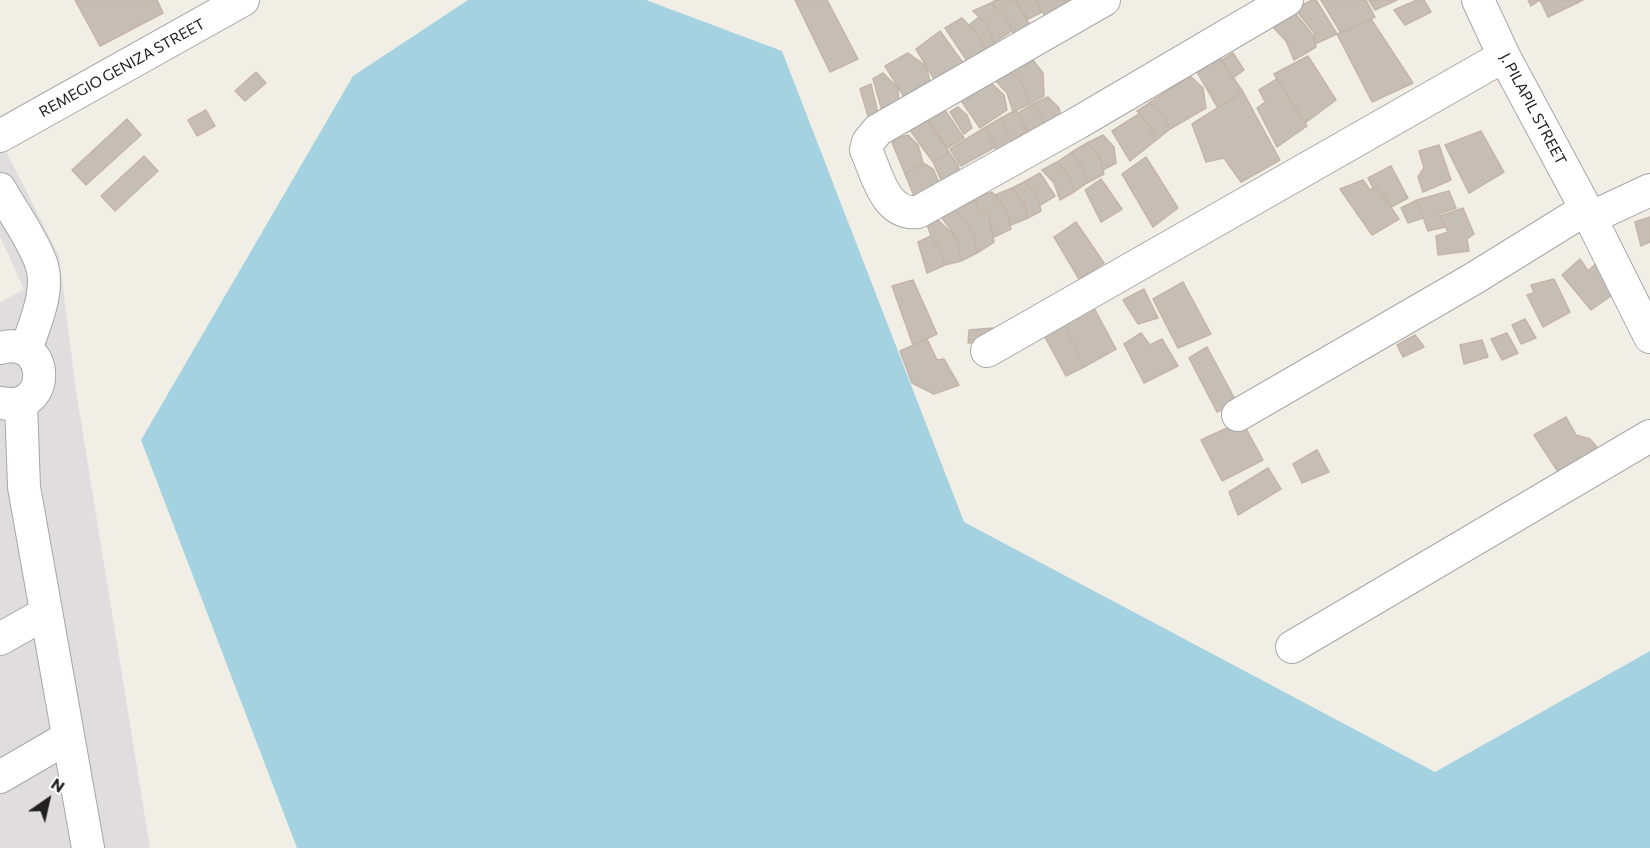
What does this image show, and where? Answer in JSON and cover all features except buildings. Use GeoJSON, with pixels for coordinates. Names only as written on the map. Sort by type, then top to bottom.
{"type":"FeatureCollection","features":[{"type":"Feature","properties":{"kind":"street","name":"REMEGIO GENIZA STREET"},"geometry":{"type":"LineString","coordinates":[[0,136],[243,0]]}},
{"type":"Feature","properties":{"kind":"street"},"geometry":{"type":"LineString","coordinates":[[1104,0],[878,130],[868,142],[866,150],[889,201],[902,210],[918,212],[1076,124],[1287,0]]}},
{"type":"Feature","properties":{"kind":"street","name":"J. PILAPIL STREET"},"geometry":{"type":"LineString","coordinates":[[1478,0],[1504,56],[1588,213],[1650,337]]}},
{"type":"Feature","properties":{"kind":"street"},"geometry":{"type":"LineString","coordinates":[[987,351],[1504,56]]}},
{"type":"Feature","properties":{"kind":"street"},"geometry":{"type":"LineString","coordinates":[[0,189],[42,264],[43,284],[40,304],[13,349],[39,366],[40,378],[30,397],[11,403],[12,494],[46,613],[88,848]]}},
{"type":"Feature","properties":{"kind":"street"},"geometry":{"type":"LineString","coordinates":[[1238,415],[1588,213],[1650,190]]}},
{"type":"Feature","properties":{"kind":"street"},"geometry":{"type":"LineString","coordinates":[[1292,647],[1650,436]]}},
{"type":"Feature","properties":{"kind":"street"},"geometry":{"type":"LineString","coordinates":[[0,639],[46,613]]}},
{"type":"Feature","properties":{"kind":"street"},"geometry":{"type":"LineString","coordinates":[[0,777],[67,738]]}},
{"type":"Feature","properties":{"kind":"shaded area"},"geometry":{"type":"Polygon","coordinates":[[[3,145],[59,256],[76,391],[150,848],[0,848],[0,303],[24,289],[0,237],[0,147],[3,145]]]}},
{"type":"Feature","properties":{"kind":"water"},"geometry":{"type":"Polygon","coordinates":[[[468,0],[646,0],[782,51],[964,522],[1435,772],[1650,651],[1650,848],[297,848],[141,440],[353,76],[468,0]]]}}]}
